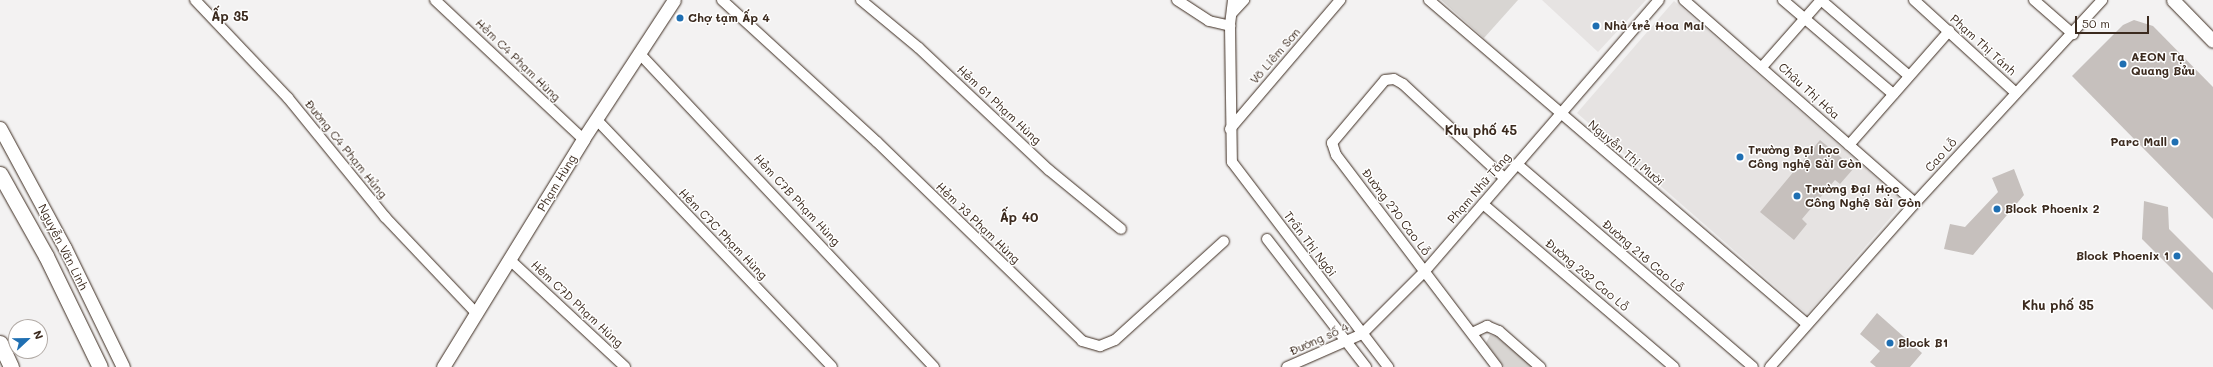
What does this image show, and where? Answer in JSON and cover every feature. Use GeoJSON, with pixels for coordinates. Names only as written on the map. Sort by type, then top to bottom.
{"type":"FeatureCollection","features":[{"type":"Feature","properties":{"kind":"highway","name":"Nguyễn Văn Linh"},"geometry":{"type":"LineString","coordinates":[[0,174],[46,256],[100,367]]}},
{"type":"Feature","properties":{"kind":"highway"},"geometry":{"type":"LineString","coordinates":[[0,343],[11,367]]}},
{"type":"Feature","properties":{"kind":"main road","name":"Phạm Hùng"},"geometry":{"type":"LineString","coordinates":[[443,367],[477,314],[583,139],[674,0]]}},
{"type":"Feature","properties":{"kind":"main road"},"geometry":{"type":"LineString","coordinates":[[2174,0],[2213,41]]}},
{"type":"Feature","properties":{"kind":"main road","name":"Nguyễn Văn Linh"},"geometry":{"type":"LineString","coordinates":[[0,128],[65,248],[123,367]]}},
{"type":"Feature","properties":{"kind":"street","name":"Đường C4 Phạm Hủng"},"geometry":{"type":"LineString","coordinates":[[194,0],[288,98],[384,217],[438,277],[477,314]]}},
{"type":"Feature","properties":{"kind":"street","name":"Hẻm C4 Phạm Hùng"},"geometry":{"type":"LineString","coordinates":[[435,0],[583,139]]}},
{"type":"Feature","properties":{"kind":"street","name":"Hẻm 73 Phạm Hùng"},"geometry":{"type":"LineString","coordinates":[[722,0],[877,142],[1082,341],[1100,346],[1115,340],[1224,241]]}},
{"type":"Feature","properties":{"kind":"street","name":"Hẻm 61 Phạm Hùng"},"geometry":{"type":"LineString","coordinates":[[860,0],[919,48],[1050,170],[1121,229]]}},
{"type":"Feature","properties":{"kind":"street"},"geometry":{"type":"LineString","coordinates":[[1177,0],[1209,21],[1230,26]]}},
{"type":"Feature","properties":{"kind":"street","name":"Trần Thị Ngôi"},"geometry":{"type":"LineString","coordinates":[[1233,0],[1230,26],[1230,129],[1232,162],[1388,367]]}},
{"type":"Feature","properties":{"kind":"street"},"geometry":{"type":"LineString","coordinates":[[1232,13],[1244,0]]}},
{"type":"Feature","properties":{"kind":"street","name":"Võ Liêm Sơn"},"geometry":{"type":"LineString","coordinates":[[1230,129],[1340,0]]}},
{"type":"Feature","properties":{"kind":"street","name":"Nguyễn Thị Mười"},"geometry":{"type":"LineString","coordinates":[[1429,0],[1559,114],[1808,324]]}},
{"type":"Feature","properties":{"kind":"street","name":"Phạm Nhữ Tăng"},"geometry":{"type":"LineString","coordinates":[[1362,334],[1424,271],[1659,0]]}},
{"type":"Feature","properties":{"kind":"street","name":"Châu Thị Hóa"},"geometry":{"type":"LineString","coordinates":[[1684,0],[1915,203]]}},
{"type":"Feature","properties":{"kind":"street"},"geometry":{"type":"LineString","coordinates":[[1783,0],[1893,94]]}},
{"type":"Feature","properties":{"kind":"street"},"geometry":{"type":"LineString","coordinates":[[1762,67],[1821,0],[1909,76]]}},
{"type":"Feature","properties":{"kind":"street","name":"Phạm Thị Tánh"},"geometry":{"type":"LineString","coordinates":[[1914,0],[2016,93]]}},
{"type":"Feature","properties":{"kind":"street"},"geometry":{"type":"LineString","coordinates":[[2034,0],[2073,34]]}},
{"type":"Feature","properties":{"kind":"street","name":"Cao Lỗ"},"geometry":{"type":"LineString","coordinates":[[1770,367],[1915,203],[2016,93],[2073,34],[2102,0]]}},
{"type":"Feature","properties":{"kind":"street"},"geometry":{"type":"LineString","coordinates":[[1849,145],[1949,31]]}},
{"type":"Feature","properties":{"kind":"street","name":"Hẻm C7B Phạm Hùng"},"geometry":{"type":"LineString","coordinates":[[639,53],[934,367]]}},
{"type":"Feature","properties":{"kind":"street","name":"Đường 270 Cao Lỗ"},"geometry":{"type":"LineString","coordinates":[[1497,367],[1333,149],[1332,143],[1345,125],[1385,80],[1394,79],[1402,84],[1504,178]]}},
{"type":"Feature","properties":{"kind":"street","name":"Hẻm C7C Phạm Hùng"},"geometry":{"type":"LineString","coordinates":[[596,119],[832,367]]}},
{"type":"Feature","properties":{"kind":"street","name":"Đường 218 Cao Lỗ"},"geometry":{"type":"LineString","coordinates":[[1517,164],[1753,367]]}},
{"type":"Feature","properties":{"kind":"street","name":"Đường 232 Cao Lỗ"},"geometry":{"type":"LineString","coordinates":[[1482,204],[1674,367]]}},
{"type":"Feature","properties":{"kind":"street"},"geometry":{"type":"LineString","coordinates":[[1268,240],[1366,367]]}},
{"type":"Feature","properties":{"kind":"street","name":"Hẻm C7D Phạm Hùng"},"geometry":{"type":"LineString","coordinates":[[510,260],[625,367]]}},
{"type":"Feature","properties":{"kind":"street"},"geometry":{"type":"LineString","coordinates":[[1472,333],[1487,326],[1498,331],[1540,367]]}},
{"type":"Feature","properties":{"kind":"street","name":"Đường số 4"},"geometry":{"type":"LineString","coordinates":[[1287,367],[1302,365],[1362,334]]}},
{"type":"Feature","properties":{"kind":"shaded area"},"geometry":{"type":"Polygon","coordinates":[[[1441,0],[1518,0],[1484,38],[1441,0]]]}},
{"type":"Feature","properties":{"kind":"shaded area","name":"Nhà trẻ Hoa Mai"},"geometry":{"type":"Polygon","coordinates":[[[1542,0],[1646,0],[1598,52],[1542,0]]]}},
{"type":"Feature","properties":{"kind":"shaded area","name":"Trường Đại học Công nghệ Sài Gòn"},"geometry":{"type":"Polygon","coordinates":[[[1674,1],[1904,202],[1807,314],[1577,113],[1674,1]]]}},
{"type":"Feature","properties":{"kind":"shaded area"},"geometry":{"type":"Polygon","coordinates":[[[1490,335],[1496,336],[1533,367],[1504,367],[1486,343],[1490,335]]]}},
{"type":"Feature","properties":{"kind":"building","name":"Parc Mall"},"geometry":{"type":"Polygon","coordinates":[[[2134,20],[2153,26],[2213,87],[2213,219],[2072,76],[2123,25],[2134,20]]]}},
{"type":"Feature","properties":{"kind":"building","name":"Trường Đại Học Công Nghệ Sài Gòn"},"geometry":{"type":"Polygon","coordinates":[[[1820,140],[1854,168],[1840,184],[1835,180],[1802,219],[1807,224],[1794,240],[1760,212],[1820,140]]]}},
{"type":"Feature","properties":{"kind":"building","name":"Block Phoenix 2"},"geometry":{"type":"Polygon","coordinates":[[[2014,169],[2024,195],[1973,255],[1944,249],[1950,224],[1965,227],[1998,192],[1992,178],[2014,169]]]}},
{"type":"Feature","properties":{"kind":"building","name":"Block Phoenix 1"},"geometry":{"type":"Polygon","coordinates":[[[2144,201],[2168,207],[2169,229],[2213,273],[2213,310],[2142,239],[2144,201]]]}},
{"type":"Feature","properties":{"kind":"building","name":"Block B1"},"geometry":{"type":"Polygon","coordinates":[[[1877,313],[1922,353],[1910,367],[1876,367],[1870,362],[1880,351],[1860,334],[1877,313]]]}},
{"type":"Feature","properties":{"kind":"place","name":"Chợ tạm Ấp 4"},"geometry":{"type":"Point","coordinates":[680,18]}},
{"type":"Feature","properties":{"kind":"place","name":"Nhà trẻ Hoa Mai"},"geometry":{"type":"Point","coordinates":[1596,26]}},
{"type":"Feature","properties":{"kind":"place","name":"AEON Tạ Quang Bửu"},"geometry":{"type":"Point","coordinates":[2123,64]}},
{"type":"Feature","properties":{"kind":"place","name":"Parc Mall"},"geometry":{"type":"Point","coordinates":[2175,142]}},
{"type":"Feature","properties":{"kind":"place","name":"Trường Đại học Công nghệ Sài Gòn"},"geometry":{"type":"Point","coordinates":[1740,157]}},
{"type":"Feature","properties":{"kind":"place","name":"Trường Đại Học Công Nghệ Sài Gòn"},"geometry":{"type":"Point","coordinates":[1797,196]}},
{"type":"Feature","properties":{"kind":"place","name":"Block Phoenix 2"},"geometry":{"type":"Point","coordinates":[1997,209]}},
{"type":"Feature","properties":{"kind":"place","name":"Block Phoenix 1"},"geometry":{"type":"Point","coordinates":[2177,256]}},
{"type":"Feature","properties":{"kind":"place","name":"Block B1"},"geometry":{"type":"Point","coordinates":[1890,343]}},
{"type":"Feature","properties":{"kind":"district","name":"Ấp 35"},"geometry":{"type":"Point","coordinates":[230,16]}},
{"type":"Feature","properties":{"kind":"district","name":"Khu phố 45"},"geometry":{"type":"Point","coordinates":[1481,130]}},
{"type":"Feature","properties":{"kind":"district","name":"Ấp 40"},"geometry":{"type":"Point","coordinates":[1019,217]}},
{"type":"Feature","properties":{"kind":"district","name":"Khu phố 35"},"geometry":{"type":"Point","coordinates":[2058,305]}}]}
